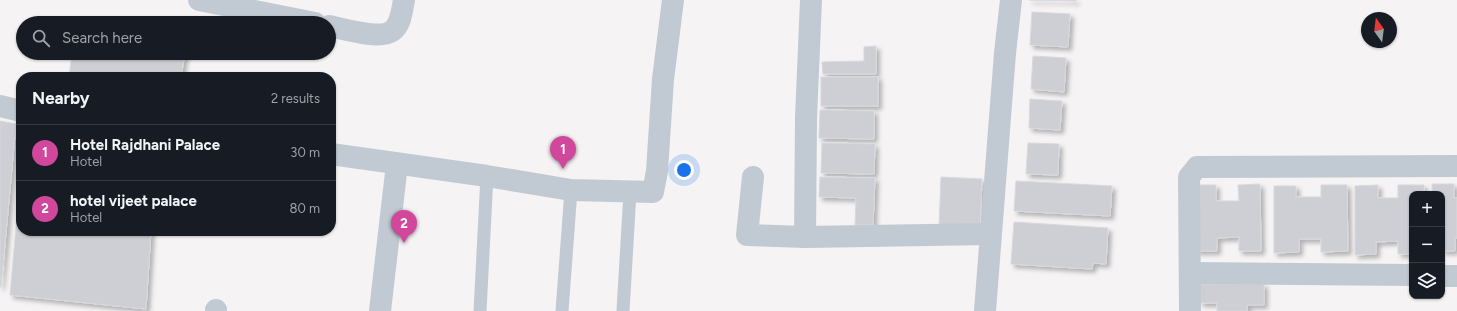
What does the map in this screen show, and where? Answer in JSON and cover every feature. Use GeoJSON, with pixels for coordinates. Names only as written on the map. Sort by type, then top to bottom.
{"type":"FeatureCollection","features":[{"type":"Feature","properties":{"kind":"street"},"geometry":{"type":"LineString","coordinates":[[199,0],[280,16]]}},
{"type":"Feature","properties":{"kind":"street"},"geometry":{"type":"LineString","coordinates":[[336,27],[370,34],[385,34],[393,31],[401,19],[404,0]]}},
{"type":"Feature","properties":{"kind":"street"},"geometry":{"type":"LineString","coordinates":[[336,155],[487,176],[571,190],[653,192],[657,171],[664,79],[673,0]]}},
{"type":"Feature","properties":{"kind":"street"},"geometry":{"type":"LineString","coordinates":[[805,237],[806,118],[810,0]]}},
{"type":"Feature","properties":{"kind":"street"},"geometry":{"type":"LineString","coordinates":[[985,311],[1005,53],[1011,0]]}},
{"type":"Feature","properties":{"kind":"street"},"geometry":{"type":"LineString","coordinates":[[0,106],[16,109]]}},
{"type":"Feature","properties":{"kind":"street"},"geometry":{"type":"LineString","coordinates":[[380,311],[396,164]]}},
{"type":"Feature","properties":{"kind":"street"},"geometry":{"type":"LineString","coordinates":[[1190,311],[1190,177],[1197,167],[1457,166]]}},
{"type":"Feature","properties":{"kind":"street"},"geometry":{"type":"LineString","coordinates":[[753,177],[747,235],[805,237],[990,234]]}},
{"type":"Feature","properties":{"kind":"street"},"geometry":{"type":"LineString","coordinates":[[1190,273],[1409,275]]}},
{"type":"Feature","properties":{"kind":"street"},"geometry":{"type":"LineString","coordinates":[[1445,276],[1457,276]]}},
{"type":"Feature","properties":{"kind":"lane"},"geometry":{"type":"LineString","coordinates":[[480,311],[487,176]]}},
{"type":"Feature","properties":{"kind":"lane"},"geometry":{"type":"LineString","coordinates":[[562,311],[571,190]]}},
{"type":"Feature","properties":{"kind":"lane"},"geometry":{"type":"LineString","coordinates":[[623,311],[630,192]]}},
{"type":"Feature","properties":{"kind":"building"},"geometry":{"type":"Polygon","coordinates":[[[1029,0],[1076,0],[1076,1],[1029,0]]]}},
{"type":"Feature","properties":{"kind":"building"},"geometry":{"type":"Polygon","coordinates":[[[1032,12],[1070,14],[1068,47],[1030,45],[1032,12]]]}},
{"type":"Feature","properties":{"kind":"building"},"geometry":{"type":"Polygon","coordinates":[[[876,46],[876,74],[823,74],[822,62],[864,61],[864,47],[876,46]]]}},
{"type":"Feature","properties":{"kind":"building"},"geometry":{"type":"Polygon","coordinates":[[[1033,56],[1066,58],[1064,92],[1031,89],[1033,56]]]}},
{"type":"Feature","properties":{"kind":"building"},"geometry":{"type":"Polygon","coordinates":[[[71,60],[184,60],[182,72],[70,72],[71,60]]]}},
{"type":"Feature","properties":{"kind":"building"},"geometry":{"type":"Polygon","coordinates":[[[821,77],[878,77],[878,106],[821,106],[821,77]]]}},
{"type":"Feature","properties":{"kind":"building"},"geometry":{"type":"Polygon","coordinates":[[[1030,99],[1062,101],[1060,130],[1029,128],[1030,99]]]}},
{"type":"Feature","properties":{"kind":"building"},"geometry":{"type":"Polygon","coordinates":[[[820,110],[874,111],[874,139],[819,138],[820,110]]]}},
{"type":"Feature","properties":{"kind":"building"},"geometry":{"type":"Polygon","coordinates":[[[0,121],[16,124],[1,287],[0,287],[0,121]]]}},
{"type":"Feature","properties":{"kind":"building"},"geometry":{"type":"Polygon","coordinates":[[[822,143],[875,144],[874,174],[821,173],[822,143]]]}},
{"type":"Feature","properties":{"kind":"building"},"geometry":{"type":"Polygon","coordinates":[[[1028,143],[1059,144],[1058,175],[1026,174],[1028,143]]]}},
{"type":"Feature","properties":{"kind":"building"},"geometry":{"type":"Polygon","coordinates":[[[820,177],[875,178],[873,225],[855,225],[856,198],[819,197],[820,177]]]}},
{"type":"Feature","properties":{"kind":"building"},"geometry":{"type":"Polygon","coordinates":[[[941,177],[982,179],[980,229],[939,228],[941,177]]]}},
{"type":"Feature","properties":{"kind":"building"},"geometry":{"type":"Polygon","coordinates":[[[1016,181],[1112,186],[1110,216],[1014,211],[1016,181]]]}},
{"type":"Feature","properties":{"kind":"building"},"geometry":{"type":"Polygon","coordinates":[[[1260,184],[1261,251],[1239,251],[1239,237],[1217,238],[1217,251],[1195,251],[1195,185],[1216,185],[1216,201],[1239,201],[1238,185],[1260,184]]]}},
{"type":"Feature","properties":{"kind":"building"},"geometry":{"type":"Polygon","coordinates":[[[1432,184],[1454,184],[1454,198],[1457,198],[1457,238],[1455,238],[1455,251],[1445,251],[1445,191],[1432,191],[1432,184]]]}},
{"type":"Feature","properties":{"kind":"building"},"geometry":{"type":"Polygon","coordinates":[[[1321,185],[1347,185],[1348,251],[1321,252],[1321,239],[1299,239],[1299,252],[1274,253],[1274,186],[1296,186],[1296,197],[1321,197],[1321,185]]]}},
{"type":"Feature","properties":{"kind":"building"},"geometry":{"type":"Polygon","coordinates":[[[1378,185],[1378,198],[1398,198],[1398,185],[1424,185],[1424,191],[1409,191],[1409,254],[1398,254],[1398,241],[1376,242],[1376,254],[1355,255],[1355,186],[1378,185]]]}},
{"type":"Feature","properties":{"kind":"building"},"geometry":{"type":"Polygon","coordinates":[[[1014,222],[1108,228],[1106,264],[1093,263],[1092,269],[1011,264],[1014,222]]]}},
{"type":"Feature","properties":{"kind":"building"},"geometry":{"type":"Polygon","coordinates":[[[16,227],[16,236],[151,236],[146,309],[10,295],[16,227]]]}},
{"type":"Feature","properties":{"kind":"building"},"geometry":{"type":"Polygon","coordinates":[[[1199,284],[1264,284],[1264,305],[1247,305],[1247,311],[1217,311],[1217,303],[1200,303],[1199,284]]]}},
{"type":"Feature","properties":{"kind":"place","name":"Hotel Rajdhani Palace"},"geometry":{"type":"Point","coordinates":[563,169]}},
{"type":"Feature","properties":{"kind":"place","name":"hotel vijeet palace"},"geometry":{"type":"Point","coordinates":[404,243]}}]}
